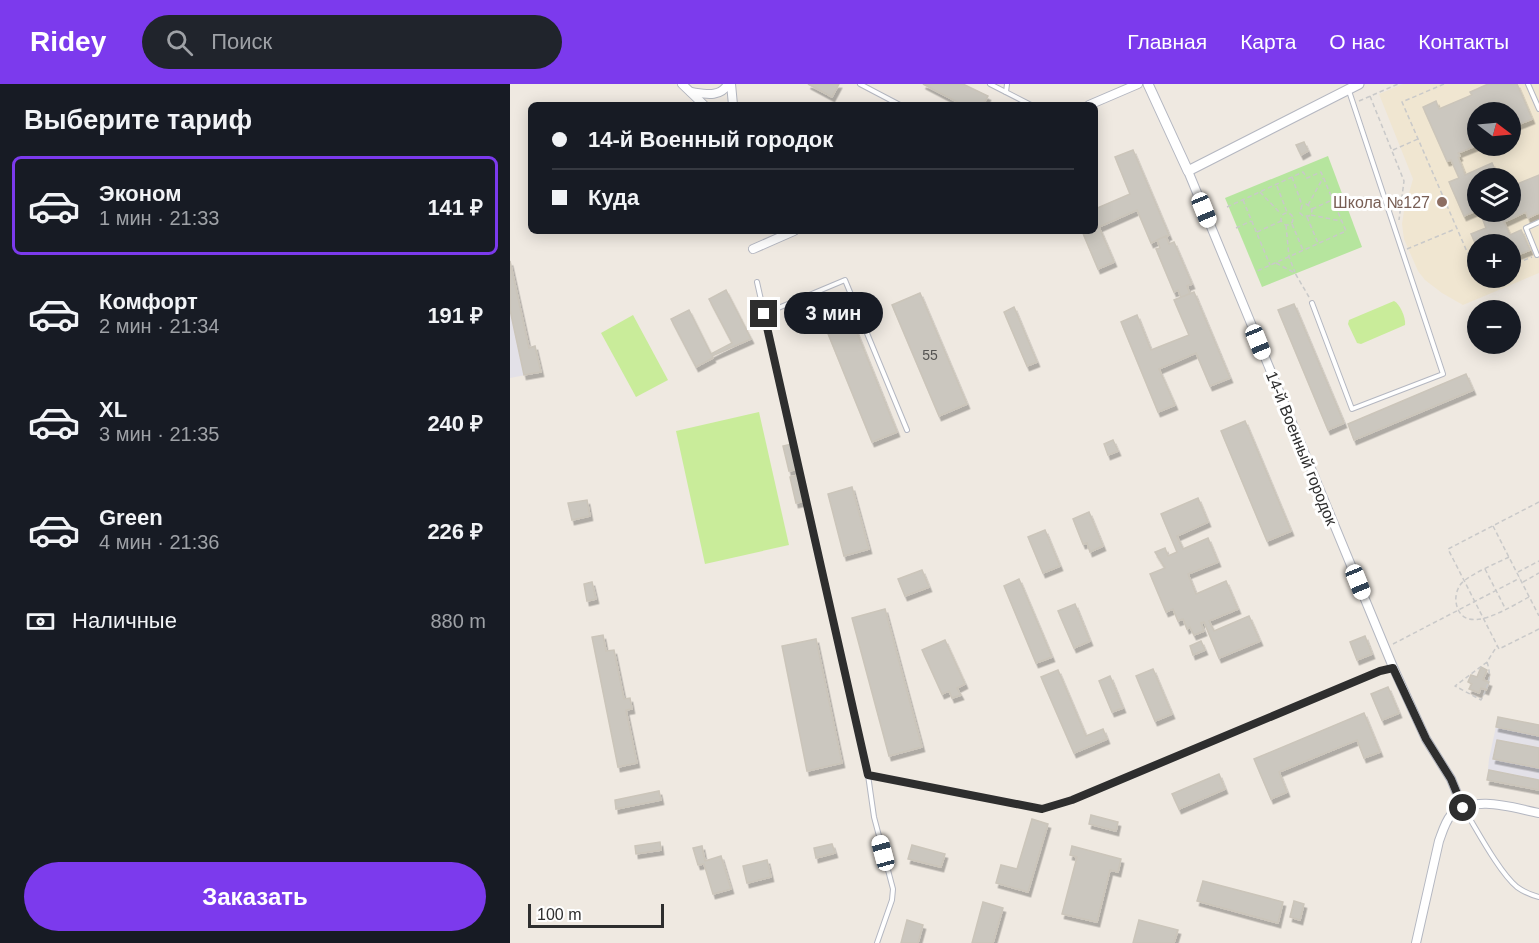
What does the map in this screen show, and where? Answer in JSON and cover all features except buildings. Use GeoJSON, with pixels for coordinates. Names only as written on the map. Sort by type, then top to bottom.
{"type":"FeatureCollection","features":[{"type":"Feature","properties":{"kind":"street"},"geometry":{"type":"LineString","coordinates":[[682,84],[701,102]]}},
{"type":"Feature","properties":{"kind":"street"},"geometry":{"type":"LineString","coordinates":[[691,92],[715,94],[723,92],[730,84]]}},
{"type":"Feature","properties":{"kind":"street"},"geometry":{"type":"LineString","coordinates":[[730,84],[733,102]]}},
{"type":"Feature","properties":{"kind":"street"},"geometry":{"type":"LineString","coordinates":[[1096,102],[1138,84]]}},
{"type":"Feature","properties":{"kind":"street","name":"14-й Военный городок"},"geometry":{"type":"LineString","coordinates":[[1148,84],[1188,171],[1393,668],[1426,739],[1451,779],[1463,808]]}},
{"type":"Feature","properties":{"kind":"street"},"geometry":{"type":"LineString","coordinates":[[1188,171],[1359,84]]}},
{"type":"Feature","properties":{"kind":"street"},"geometry":{"type":"LineString","coordinates":[[772,234],[775,239]]}},
{"type":"Feature","properties":{"kind":"street"},"geometry":{"type":"LineString","coordinates":[[753,249],[787,234]]}},
{"type":"Feature","properties":{"kind":"street"},"geometry":{"type":"LineString","coordinates":[[1416,943],[1443,828],[1450,816],[1463,808],[1475,805],[1495,805],[1539,813]]}},
{"type":"Feature","properties":{"kind":"lane"},"geometry":{"type":"LineString","coordinates":[[990,84],[1024,102]]}},
{"type":"Feature","properties":{"kind":"lane"},"geometry":{"type":"LineString","coordinates":[[1005,92],[1007,84]]}},
{"type":"Feature","properties":{"kind":"lane"},"geometry":{"type":"LineString","coordinates":[[1528,84],[1539,109]]}},
{"type":"Feature","properties":{"kind":"lane"},"geometry":{"type":"LineString","coordinates":[[863,85],[894,102]]}},
{"type":"Feature","properties":{"kind":"lane"},"geometry":{"type":"LineString","coordinates":[[1312,303],[1352,409],[1443,374],[1349,90]]}},
{"type":"Feature","properties":{"kind":"lane"},"geometry":{"type":"LineString","coordinates":[[1537,255],[1526,228],[1539,222]]}},
{"type":"Feature","properties":{"kind":"lane"},"geometry":{"type":"LineString","coordinates":[[764,314],[845,280],[907,430]]}},
{"type":"Feature","properties":{"kind":"lane"},"geometry":{"type":"LineString","coordinates":[[757,282],[868,775],[874,817],[893,889],[892,900],[877,943]]}},
{"type":"Feature","properties":{"kind":"lane"},"geometry":{"type":"LineString","coordinates":[[868,775],[1042,809],[1072,800],[1380,671],[1393,668]]}},
{"type":"Feature","properties":{"kind":"lane"},"geometry":{"type":"LineString","coordinates":[[1463,808],[1509,878],[1519,889],[1539,897]]}},
{"type":"Feature","properties":{"kind":"path"},"geometry":{"type":"LineString","coordinates":[[1353,103],[1398,84]]}},
{"type":"Feature","properties":{"kind":"path"},"geometry":{"type":"LineString","coordinates":[[1444,84],[1402,102],[1467,251]]}},
{"type":"Feature","properties":{"kind":"path"},"geometry":{"type":"LineString","coordinates":[[1370,96],[1404,181],[1399,228]]}},
{"type":"Feature","properties":{"kind":"path"},"geometry":{"type":"LineString","coordinates":[[1392,151],[1418,139]]}},
{"type":"Feature","properties":{"kind":"path"},"geometry":{"type":"LineString","coordinates":[[1227,207],[1304,172],[1307,178],[1321,172],[1333,200],[1346,231],[1255,273]]}},
{"type":"Feature","properties":{"kind":"path"},"geometry":{"type":"LineString","coordinates":[[1292,177],[1302,206],[1300,213],[1342,222]]}},
{"type":"Feature","properties":{"kind":"path"},"geometry":{"type":"LineString","coordinates":[[1308,205],[1323,177]]}},
{"type":"Feature","properties":{"kind":"path"},"geometry":{"type":"LineString","coordinates":[[1276,184],[1287,213],[1292,216],[1292,223],[1303,251]]}},
{"type":"Feature","properties":{"kind":"path"},"geometry":{"type":"LineString","coordinates":[[1260,192],[1282,215]]}},
{"type":"Feature","properties":{"kind":"path"},"geometry":{"type":"LineString","coordinates":[[1243,199],[1271,265]]}},
{"type":"Feature","properties":{"kind":"path"},"geometry":{"type":"LineString","coordinates":[[1310,215],[1312,209],[1333,200]]}},
{"type":"Feature","properties":{"kind":"path"},"geometry":{"type":"LineString","coordinates":[[1302,206],[1308,205]]}},
{"type":"Feature","properties":{"kind":"path"},"geometry":{"type":"LineString","coordinates":[[1308,205],[1312,209]]}},
{"type":"Feature","properties":{"kind":"path"},"geometry":{"type":"LineString","coordinates":[[1282,215],[1287,213]]}},
{"type":"Feature","properties":{"kind":"path"},"geometry":{"type":"LineString","coordinates":[[1281,221],[1282,215]]}},
{"type":"Feature","properties":{"kind":"path"},"geometry":{"type":"LineString","coordinates":[[1307,216],[1318,244]]}},
{"type":"Feature","properties":{"kind":"path"},"geometry":{"type":"LineString","coordinates":[[1236,228],[1252,220]]}},
{"type":"Feature","properties":{"kind":"path"},"geometry":{"type":"LineString","coordinates":[[1281,221],[1286,225],[1289,257],[1295,273],[1312,303]]}},
{"type":"Feature","properties":{"kind":"path"},"geometry":{"type":"LineString","coordinates":[[1257,232],[1281,221]]}},
{"type":"Feature","properties":{"kind":"path"},"geometry":{"type":"LineString","coordinates":[[1286,225],[1292,223]]}},
{"type":"Feature","properties":{"kind":"path"},"geometry":{"type":"LineString","coordinates":[[1401,252],[1457,228]]}},
{"type":"Feature","properties":{"kind":"path"},"geometry":{"type":"LineString","coordinates":[[1521,262],[1537,255]]}},
{"type":"Feature","properties":{"kind":"path"},"geometry":{"type":"LineString","coordinates":[[1276,263],[1295,273]]}},
{"type":"Feature","properties":{"kind":"path"},"geometry":{"type":"LineString","coordinates":[[1539,502],[1448,549],[1499,649],[1539,629]]}},
{"type":"Feature","properties":{"kind":"path"},"geometry":{"type":"LineString","coordinates":[[1493,526],[1539,616]]}},
{"type":"Feature","properties":{"kind":"path"},"geometry":{"type":"LineString","coordinates":[[1509,557],[1464,580],[1457,591],[1459,610],[1462,615],[1473,620],[1484,620],[1529,597]]}},
{"type":"Feature","properties":{"kind":"path"},"geometry":{"type":"LineString","coordinates":[[1517,572],[1539,561]]}},
{"type":"Feature","properties":{"kind":"path"},"geometry":{"type":"LineString","coordinates":[[1485,569],[1506,609]]}},
{"type":"Feature","properties":{"kind":"path"},"geometry":{"type":"LineString","coordinates":[[1522,582],[1539,573]]}},
{"type":"Feature","properties":{"kind":"path"},"geometry":{"type":"LineString","coordinates":[[1385,648],[1520,578]]}},
{"type":"Feature","properties":{"kind":"path"},"geometry":{"type":"LineString","coordinates":[[1487,662],[1490,670],[1490,684],[1481,700],[1455,686],[1487,662],[1497,645]]}},
{"type":"Feature","properties":{"kind":"shaded area","name":"Школа №127"},"geometry":{"type":"Polygon","coordinates":[[[1403,84],[1539,84],[1539,273],[1521,281],[1521,234],[1467,234],[1467,288],[1503,288],[1475,300],[1467,300],[1467,303],[1463,305],[1442,293],[1425,280],[1418,271],[1404,239],[1402,224],[1413,179],[1379,94],[1403,84]]]}},
{"type":"Feature","properties":{"kind":"shaded area"},"geometry":{"type":"Polygon","coordinates":[[[510,261],[529,347],[535,346],[541,372],[510,378],[510,261]]]}},
{"type":"Feature","properties":{"kind":"shaded area"},"geometry":{"type":"Polygon","coordinates":[[[1498,717],[1539,725],[1539,790],[1487,780],[1498,717]]]}},
{"type":"Feature","properties":{"kind":"green space"},"geometry":{"type":"Polygon","coordinates":[[[1328,156],[1362,247],[1262,287],[1225,198],[1328,156]]]}},
{"type":"Feature","properties":{"kind":"green space"},"geometry":{"type":"Polygon","coordinates":[[[1394,301],[1402,312],[1405,325],[1361,344],[1357,343],[1348,324],[1349,320],[1394,301]]]}},
{"type":"Feature","properties":{"kind":"green space"},"geometry":{"type":"Polygon","coordinates":[[[633,315],[668,380],[636,397],[601,333],[633,315]]]}},
{"type":"Feature","properties":{"kind":"green space"},"geometry":{"type":"Polygon","coordinates":[[[759,412],[789,545],[705,564],[676,431],[759,412]]]}},
{"type":"Feature","properties":{"kind":"place","name":"Школа №127"},"geometry":{"type":"Point","coordinates":[1442,202]}},
{"type":"Feature","properties":{"kind":"route"},"geometry":{"type":"LineString","coordinates":[[764,314],[868,775],[1042,809],[1072,800],[1380,671],[1393,668],[1426,739],[1451,779],[1463,808]]}}]}
